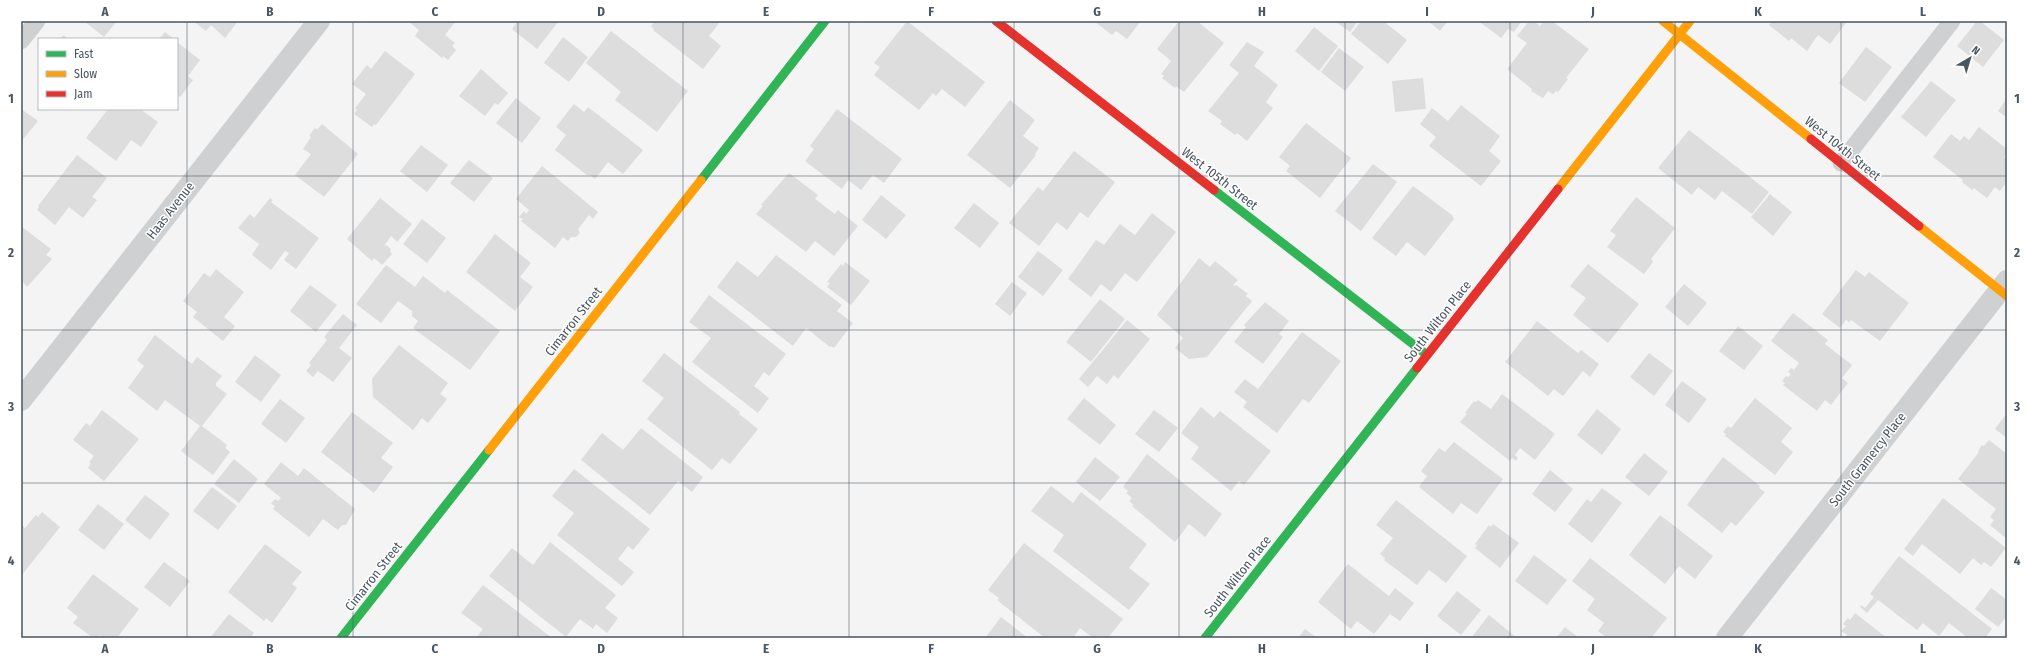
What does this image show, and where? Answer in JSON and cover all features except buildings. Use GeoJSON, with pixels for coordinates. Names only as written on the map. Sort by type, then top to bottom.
{"type":"FeatureCollection","features":[{"type":"Feature","properties":{"kind":"street","name":"Haas Avenue"},"geometry":{"type":"LineString","coordinates":[[21,400],[319,21]]}},
{"type":"Feature","properties":{"kind":"street","name":"Cimarron Street"},"geometry":{"type":"LineString","coordinates":[[341,638],[825,21]]}},
{"type":"Feature","properties":{"kind":"street","name":"West 105th Street"},"geometry":{"type":"LineString","coordinates":[[996,21],[1427,355]]}},
{"type":"Feature","properties":{"kind":"street","name":"West 104th Street"},"geometry":{"type":"LineString","coordinates":[[1664,21],[1841,163],[2005,289]]}},
{"type":"Feature","properties":{"kind":"street","name":"South Wilton Place"},"geometry":{"type":"LineString","coordinates":[[1205,638],[1690,21]]}},
{"type":"Feature","properties":{"kind":"street","name":"South Gramercy Place"},"geometry":{"type":"LineString","coordinates":[[1727,638],[2005,289]]}},
{"type":"Feature","properties":{"kind":"lane"},"geometry":{"type":"LineString","coordinates":[[21,41],[37,21]]}},
{"type":"Feature","properties":{"kind":"lane"},"geometry":{"type":"LineString","coordinates":[[1841,163],[1952,21]]}},
{"type":"Feature","properties":{"kind":"traffic: fast"},"geometry":{"type":"LineString","coordinates":[[701,180],[825,21]]}},
{"type":"Feature","properties":{"kind":"traffic: fast"},"geometry":{"type":"LineString","coordinates":[[1214,190],[1427,355]]}},
{"type":"Feature","properties":{"kind":"traffic: fast"},"geometry":{"type":"LineString","coordinates":[[1205,638],[1417,368]]}},
{"type":"Feature","properties":{"kind":"traffic: fast"},"geometry":{"type":"LineString","coordinates":[[341,638],[489,450]]}},
{"type":"Feature","properties":{"kind":"traffic: slow"},"geometry":{"type":"LineString","coordinates":[[1663,21],[1811,139]]}},
{"type":"Feature","properties":{"kind":"traffic: slow"},"geometry":{"type":"LineString","coordinates":[[1558,189],[1690,21]]}},
{"type":"Feature","properties":{"kind":"traffic: slow"},"geometry":{"type":"LineString","coordinates":[[489,450],[701,180]]}},
{"type":"Feature","properties":{"kind":"traffic: slow"},"geometry":{"type":"LineString","coordinates":[[1919,226],[2007,296]]}},
{"type":"Feature","properties":{"kind":"traffic: jam"},"geometry":{"type":"LineString","coordinates":[[996,21],[1214,190]]}},
{"type":"Feature","properties":{"kind":"traffic: jam"},"geometry":{"type":"LineString","coordinates":[[1811,139],[1919,226]]}},
{"type":"Feature","properties":{"kind":"traffic: jam"},"geometry":{"type":"LineString","coordinates":[[1417,368],[1558,189]]}}]}
